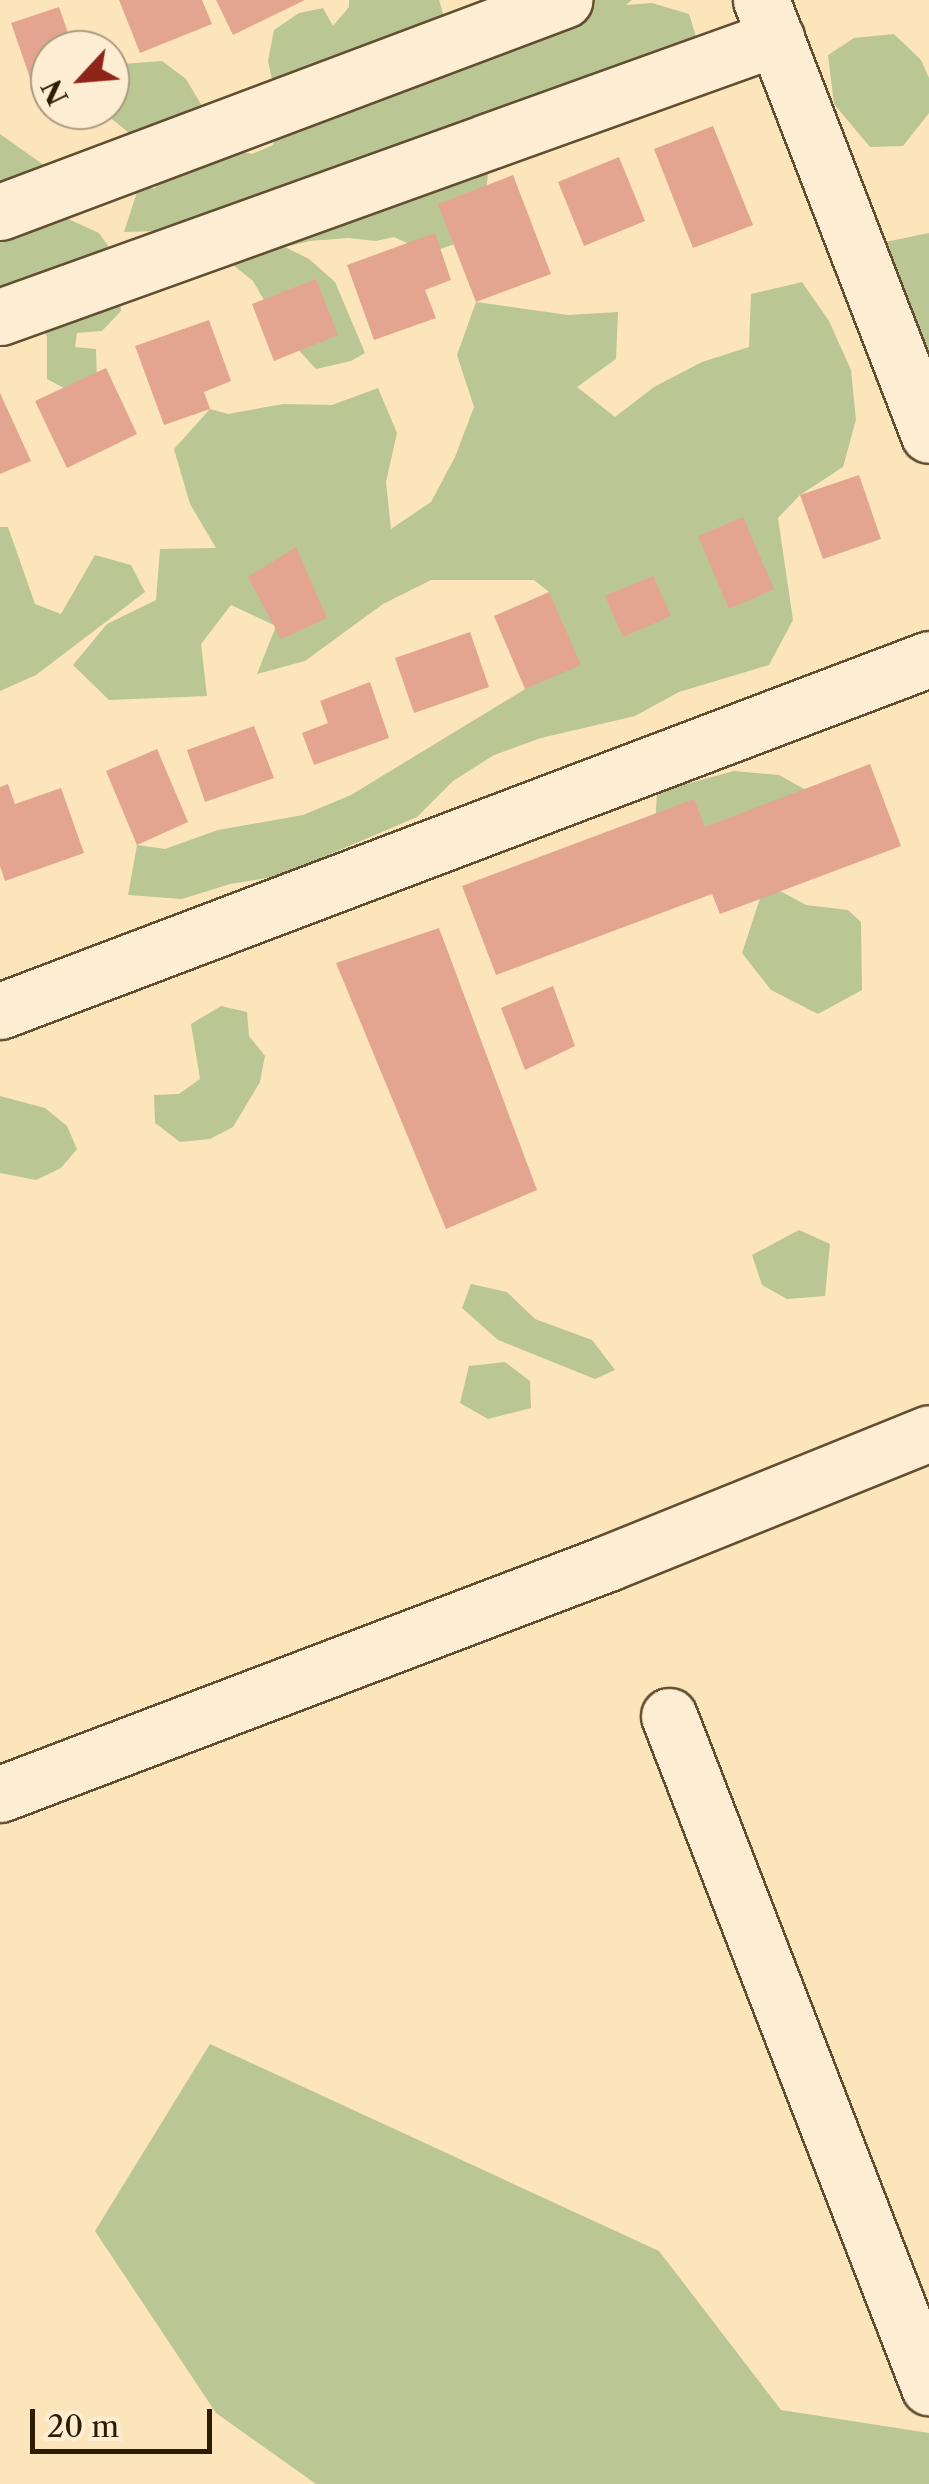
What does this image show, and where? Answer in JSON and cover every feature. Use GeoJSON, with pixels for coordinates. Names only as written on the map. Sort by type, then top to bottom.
{"type":"FeatureCollection","features":[{"type":"Feature","properties":{"kind":"street"},"geometry":{"type":"LineString","coordinates":[[0,212],[564,0]]}},
{"type":"Feature","properties":{"kind":"street"},"geometry":{"type":"LineString","coordinates":[[0,317],[769,19],[929,434]]}},
{"type":"Feature","properties":{"kind":"street"},"geometry":{"type":"LineString","coordinates":[[0,1011],[929,659]]}},
{"type":"Feature","properties":{"kind":"street"},"geometry":{"type":"LineString","coordinates":[[0,1794],[608,1563],[929,1432]]}},
{"type":"Feature","properties":{"kind":"street"},"geometry":{"type":"LineString","coordinates":[[668,1716],[929,2387]]}},
{"type":"Feature","properties":{"kind":"green space"},"geometry":{"type":"Polygon","coordinates":[[[349,0],[439,0],[446,24],[493,0],[632,0],[626,5],[652,3],[689,14],[698,43],[662,105],[608,131],[556,109],[510,161],[488,174],[485,201],[466,240],[429,253],[394,237],[376,241],[310,241],[285,247],[309,259],[335,282],[365,353],[351,361],[316,369],[283,333],[253,281],[203,241],[154,231],[124,232],[138,189],[155,188],[168,165],[125,130],[130,130],[130,63],[162,61],[186,79],[227,148],[252,154],[273,145],[281,121],[268,61],[274,30],[299,13],[323,8],[333,26],[349,7],[349,0]]]}},
{"type":"Feature","properties":{"kind":"green space"},"geometry":{"type":"Polygon","coordinates":[[[894,34],[921,60],[929,78],[929,113],[903,146],[870,147],[834,104],[828,55],[854,38],[894,34]]]}},
{"type":"Feature","properties":{"kind":"green space"},"geometry":{"type":"Polygon","coordinates":[[[0,134],[45,166],[53,212],[99,233],[116,257],[121,311],[102,331],[77,333],[75,347],[96,349],[97,383],[75,394],[47,379],[47,337],[26,278],[0,289],[0,134]]]}},
{"type":"Feature","properties":{"kind":"green space"},"geometry":{"type":"Polygon","coordinates":[[[929,233],[929,363],[885,242],[929,233]]]}},
{"type":"Feature","properties":{"kind":"green space"},"geometry":{"type":"Polygon","coordinates":[[[802,282],[829,321],[851,370],[856,420],[843,467],[800,495],[778,518],[793,620],[769,665],[679,692],[635,716],[541,738],[494,755],[453,781],[417,817],[279,876],[230,884],[182,899],[128,895],[137,845],[165,849],[218,830],[303,815],[351,795],[535,683],[566,641],[549,592],[534,580],[431,580],[383,604],[305,661],[257,674],[276,626],[231,605],[201,644],[207,696],[109,700],[73,665],[107,624],[156,600],[160,549],[216,548],[190,504],[174,449],[210,409],[228,414],[283,404],[332,405],[378,388],[397,433],[386,482],[391,529],[431,502],[455,457],[474,407],[457,355],[476,302],[568,315],[618,312],[616,359],[577,387],[615,417],[654,387],[702,362],[749,347],[751,294],[802,282]]]}},
{"type":"Feature","properties":{"kind":"green space"},"geometry":{"type":"Polygon","coordinates":[[[0,527],[8,527],[35,604],[61,614],[95,555],[131,565],[145,592],[36,675],[0,691],[0,527]]]}},
{"type":"Feature","properties":{"kind":"green space"},"geometry":{"type":"Polygon","coordinates":[[[734,771],[779,775],[824,800],[654,846],[657,792],[734,771]]]}},
{"type":"Feature","properties":{"kind":"green space"},"geometry":{"type":"Polygon","coordinates":[[[765,883],[806,905],[848,910],[861,922],[862,990],[818,1014],[771,990],[742,953],[765,883]]]}},
{"type":"Feature","properties":{"kind":"green space"},"geometry":{"type":"Polygon","coordinates":[[[221,1006],[247,1012],[249,1036],[265,1056],[260,1082],[233,1127],[210,1139],[180,1142],[155,1123],[154,1095],[179,1094],[200,1079],[191,1024],[221,1006]]]}},
{"type":"Feature","properties":{"kind":"green space"},"geometry":{"type":"Polygon","coordinates":[[[0,1096],[45,1108],[67,1126],[77,1149],[61,1168],[36,1180],[0,1173],[0,1096]]]}},
{"type":"Feature","properties":{"kind":"green space"},"geometry":{"type":"Polygon","coordinates":[[[799,1230],[830,1244],[825,1296],[787,1299],[762,1285],[752,1255],[799,1230]]]}},
{"type":"Feature","properties":{"kind":"green space"},"geometry":{"type":"Polygon","coordinates":[[[471,1284],[507,1292],[535,1319],[592,1340],[615,1370],[595,1379],[498,1340],[462,1308],[471,1284]]]}},
{"type":"Feature","properties":{"kind":"green space"},"geometry":{"type":"Polygon","coordinates":[[[505,1362],[530,1381],[531,1408],[488,1419],[460,1403],[469,1366],[505,1362]]]}},
{"type":"Feature","properties":{"kind":"green space"},"geometry":{"type":"Polygon","coordinates":[[[210,2044],[659,2251],[781,2410],[929,2433],[929,2484],[316,2484],[216,2413],[95,2231],[210,2044]]]}},
{"type":"Feature","properties":{"kind":"building"},"geometry":{"type":"Polygon","coordinates":[[[119,0],[202,0],[212,24],[140,53],[119,0]]]}},
{"type":"Feature","properties":{"kind":"building"},"geometry":{"type":"Polygon","coordinates":[[[216,0],[305,0],[233,35],[216,0]]]}},
{"type":"Feature","properties":{"kind":"building"},"geometry":{"type":"Polygon","coordinates":[[[59,7],[67,30],[30,30],[30,78],[11,23],[59,7]]]}},
{"type":"Feature","properties":{"kind":"building"},"geometry":{"type":"Polygon","coordinates":[[[713,126],[753,225],[693,248],[654,149],[713,126]]]}},
{"type":"Feature","properties":{"kind":"building"},"geometry":{"type":"Polygon","coordinates":[[[619,157],[645,221],[584,246],[558,182],[619,157]]]}},
{"type":"Feature","properties":{"kind":"building"},"geometry":{"type":"Polygon","coordinates":[[[513,175],[551,274],[476,302],[438,204],[513,175]]]}},
{"type":"Feature","properties":{"kind":"building"},"geometry":{"type":"Polygon","coordinates":[[[435,233],[451,280],[425,290],[436,318],[374,340],[347,265],[435,233]]]}},
{"type":"Feature","properties":{"kind":"building"},"geometry":{"type":"Polygon","coordinates":[[[316,279],[338,335],[274,361],[252,304],[316,279]]]}},
{"type":"Feature","properties":{"kind":"building"},"geometry":{"type":"Polygon","coordinates":[[[209,320],[231,381],[204,392],[210,409],[164,425],[135,346],[209,320]]]}},
{"type":"Feature","properties":{"kind":"building"},"geometry":{"type":"Polygon","coordinates":[[[106,368],[137,434],[67,468],[35,401],[106,368]]]}},
{"type":"Feature","properties":{"kind":"building"},"geometry":{"type":"Polygon","coordinates":[[[0,393],[31,461],[0,474],[0,393]]]}},
{"type":"Feature","properties":{"kind":"building"},"geometry":{"type":"Polygon","coordinates":[[[859,475],[881,539],[823,559],[800,495],[859,475]]]}},
{"type":"Feature","properties":{"kind":"building"},"geometry":{"type":"Polygon","coordinates":[[[743,517],[774,589],[729,609],[698,536],[743,517]]]}},
{"type":"Feature","properties":{"kind":"building"},"geometry":{"type":"Polygon","coordinates":[[[296,547],[327,618],[281,639],[248,577],[296,547]]]}},
{"type":"Feature","properties":{"kind":"building"},"geometry":{"type":"Polygon","coordinates":[[[653,576],[671,616],[623,637],[605,596],[653,576]]]}},
{"type":"Feature","properties":{"kind":"building"},"geometry":{"type":"Polygon","coordinates":[[[549,592],[581,665],[525,689],[494,616],[549,592]]]}},
{"type":"Feature","properties":{"kind":"building"},"geometry":{"type":"Polygon","coordinates":[[[470,632],[489,687],[414,713],[395,658],[470,632]]]}},
{"type":"Feature","properties":{"kind":"building"},"geometry":{"type":"Polygon","coordinates":[[[370,682],[389,738],[314,765],[302,733],[328,723],[320,701],[370,682]]]}},
{"type":"Feature","properties":{"kind":"building"},"geometry":{"type":"Polygon","coordinates":[[[254,726],[274,778],[205,802],[187,750],[254,726]]]}},
{"type":"Feature","properties":{"kind":"building"},"geometry":{"type":"Polygon","coordinates":[[[157,749],[188,822],[137,845],[106,771],[157,749]]]}},
{"type":"Feature","properties":{"kind":"building"},"geometry":{"type":"Polygon","coordinates":[[[870,764],[901,846],[720,914],[712,894],[496,975],[462,886],[694,799],[705,827],[870,764]]]}},
{"type":"Feature","properties":{"kind":"building"},"geometry":{"type":"Polygon","coordinates":[[[8,784],[15,804],[61,788],[84,853],[5,881],[0,866],[0,787],[8,784]]]}},
{"type":"Feature","properties":{"kind":"building"},"geometry":{"type":"Polygon","coordinates":[[[439,928],[537,1190],[446,1229],[336,963],[439,928]]]}},
{"type":"Feature","properties":{"kind":"building"},"geometry":{"type":"Polygon","coordinates":[[[553,986],[575,1046],[525,1070],[501,1008],[553,986]]]}}]}
